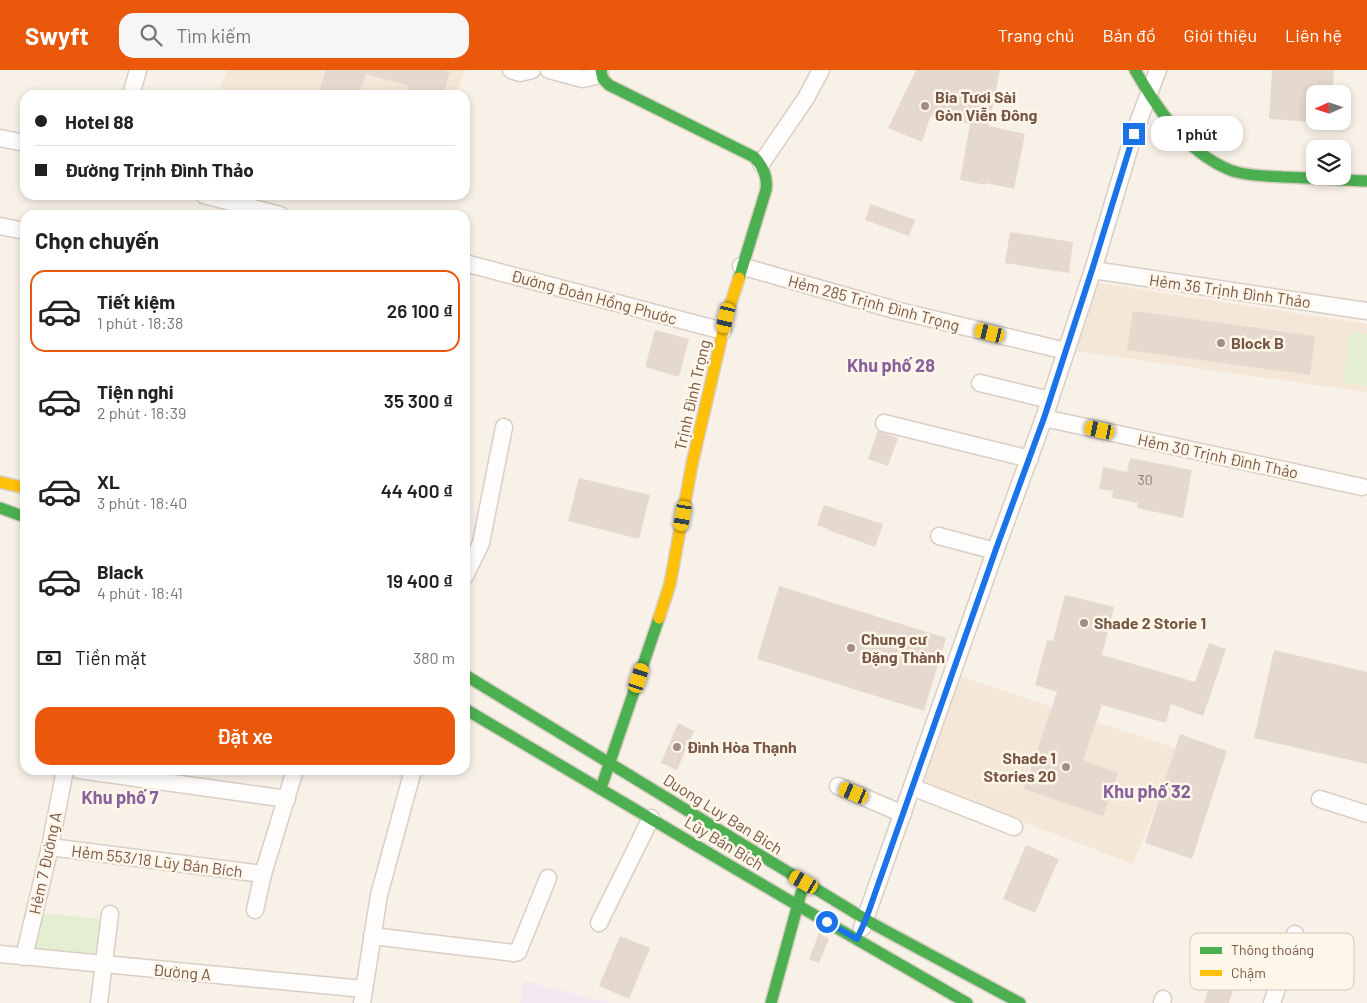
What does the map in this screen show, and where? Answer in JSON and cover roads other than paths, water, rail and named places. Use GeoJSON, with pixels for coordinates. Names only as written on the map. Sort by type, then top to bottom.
{"type":"FeatureCollection","features":[{"type":"Feature","properties":{"kind":"main road"},"geometry":{"type":"LineString","coordinates":[[1135,70],[1155,82],[1174,129],[1207,158],[1232,171],[1266,176],[1367,181]]}},
{"type":"Feature","properties":{"kind":"main road"},"geometry":{"type":"LineString","coordinates":[[601,72],[604,81],[609,85],[746,152],[760,164]]}},
{"type":"Feature","properties":{"kind":"main road","name":"Trịnh Đình Trọng"},"geometry":{"type":"LineString","coordinates":[[601,788],[670,584],[692,464],[723,331],[741,266],[766,190],[765,173],[760,164]]}},
{"type":"Feature","properties":{"kind":"main road"},"geometry":{"type":"LineString","coordinates":[[0,482],[20,487]]}},
{"type":"Feature","properties":{"kind":"main road"},"geometry":{"type":"LineString","coordinates":[[0,508],[20,515]]}},
{"type":"Feature","properties":{"kind":"main road","name":"Duong Luy Ban Bich"},"geometry":{"type":"LineString","coordinates":[[470,678],[866,919],[1020,1003]]}},
{"type":"Feature","properties":{"kind":"main road","name":"Lũy Bán Bích"},"geometry":{"type":"LineString","coordinates":[[470,712],[967,1003]]}},
{"type":"Feature","properties":{"kind":"main road"},"geometry":{"type":"LineString","coordinates":[[771,1003],[804,882]]}},
{"type":"Feature","properties":{"kind":"street"},"geometry":{"type":"LineString","coordinates":[[132,90],[138,70]]}},
{"type":"Feature","properties":{"kind":"street"},"geometry":{"type":"LineString","coordinates":[[511,70],[520,73],[532,70]]}},
{"type":"Feature","properties":{"kind":"street"},"geometry":{"type":"LineString","coordinates":[[549,70],[583,79],[601,72]]}},
{"type":"Feature","properties":{"kind":"street"},"geometry":{"type":"LineString","coordinates":[[760,164],[806,98],[821,70]]}},
{"type":"Feature","properties":{"kind":"street"},"geometry":{"type":"LineString","coordinates":[[857,939],[866,919],[995,552],[1030,459],[1134,134],[1155,82]]}},
{"type":"Feature","properties":{"kind":"street"},"geometry":{"type":"LineString","coordinates":[[0,138],[20,142]]}},
{"type":"Feature","properties":{"kind":"street"},"geometry":{"type":"LineString","coordinates":[[223,200],[261,210]]}},
{"type":"Feature","properties":{"kind":"street"},"geometry":{"type":"LineString","coordinates":[[0,226],[20,230]]}},
{"type":"Feature","properties":{"kind":"street","name":"Đường Đoàn Hồng Phước"},"geometry":{"type":"LineString","coordinates":[[470,264],[723,331]]}},
{"type":"Feature","properties":{"kind":"street","name":"Hẻm 285 Trịnh Đình Trọng"},"geometry":{"type":"LineString","coordinates":[[741,266],[895,310],[1066,351]]}},
{"type":"Feature","properties":{"kind":"street","name":"Hẻm 36 Trịnh Đình Thảo"},"geometry":{"type":"LineString","coordinates":[[1092,270],[1367,311]]}},
{"type":"Feature","properties":{"kind":"street"},"geometry":{"type":"LineString","coordinates":[[980,383],[1050,400]]}},
{"type":"Feature","properties":{"kind":"street","name":"Hẻm 30 Trịnh Đình Thảo"},"geometry":{"type":"LineString","coordinates":[[1044,418],[1362,487]]}},
{"type":"Feature","properties":{"kind":"street"},"geometry":{"type":"LineString","coordinates":[[884,424],[1030,459]]}},
{"type":"Feature","properties":{"kind":"street"},"geometry":{"type":"LineString","coordinates":[[470,565],[480,543],[504,426]]}},
{"type":"Feature","properties":{"kind":"street"},"geometry":{"type":"LineString","coordinates":[[939,536],[995,552]]}},
{"type":"Feature","properties":{"kind":"street","name":"Hẻm 7 Đường A"},"geometry":{"type":"LineString","coordinates":[[24,957],[50,847],[64,775]]}},
{"type":"Feature","properties":{"kind":"street"},"geometry":{"type":"LineString","coordinates":[[115,775],[287,799]]}},
{"type":"Feature","properties":{"kind":"street"},"geometry":{"type":"LineString","coordinates":[[255,910],[294,775]]}},
{"type":"Feature","properties":{"kind":"street"},"geometry":{"type":"LineString","coordinates":[[363,996],[379,895],[412,775]]}},
{"type":"Feature","properties":{"kind":"street"},"geometry":{"type":"LineString","coordinates":[[838,786],[902,814]]}},
{"type":"Feature","properties":{"kind":"street"},"geometry":{"type":"LineString","coordinates":[[912,787],[1014,827]]}},
{"type":"Feature","properties":{"kind":"street"},"geometry":{"type":"LineString","coordinates":[[1320,798],[1367,814]]}},
{"type":"Feature","properties":{"kind":"street"},"geometry":{"type":"LineString","coordinates":[[599,923],[651,818]]}},
{"type":"Feature","properties":{"kind":"street","name":"Hẻm 553/18 Lũy Bán Bích"},"geometry":{"type":"LineString","coordinates":[[50,847],[264,874]]}},
{"type":"Feature","properties":{"kind":"street"},"geometry":{"type":"LineString","coordinates":[[372,936],[514,953],[520,950],[548,878]]}},
{"type":"Feature","properties":{"kind":"street"},"geometry":{"type":"LineString","coordinates":[[99,1003],[110,914]]}},
{"type":"Feature","properties":{"kind":"street","name":"Đường A"},"geometry":{"type":"LineString","coordinates":[[0,954],[104,964],[363,996]]}},
{"type":"Feature","properties":{"kind":"street"},"geometry":{"type":"LineString","coordinates":[[1272,1003],[1276,990]]}},
{"type":"Feature","properties":{"kind":"place","name":"Bia Tươi Sài Gòn Viễn Đông"},"geometry":{"type":"Point","coordinates":[925,106]}},
{"type":"Feature","properties":{"kind":"place","name":"Block B"},"geometry":{"type":"Point","coordinates":[1221,343]}},
{"type":"Feature","properties":{"kind":"place","name":"Shade 2 Storie 1"},"geometry":{"type":"Point","coordinates":[1084,623]}},
{"type":"Feature","properties":{"kind":"place","name":"Chung cư Đặng Thành"},"geometry":{"type":"Point","coordinates":[851,648]}},
{"type":"Feature","properties":{"kind":"place","name":"Đình Hòa Thạnh"},"geometry":{"type":"Point","coordinates":[677,747]}},
{"type":"Feature","properties":{"kind":"place","name":"Shade 1 Stories 20"},"geometry":{"type":"Point","coordinates":[1066,767]}},
{"type":"Feature","properties":{"kind":"district","name":"Khu phố 28"},"geometry":{"type":"Point","coordinates":[891,366]}},
{"type":"Feature","properties":{"kind":"district","name":"Khu phố 32"},"geometry":{"type":"Point","coordinates":[1147,792]}},
{"type":"Feature","properties":{"kind":"district","name":"Khu phố 7"},"geometry":{"type":"Point","coordinates":[120,798]}}]}
